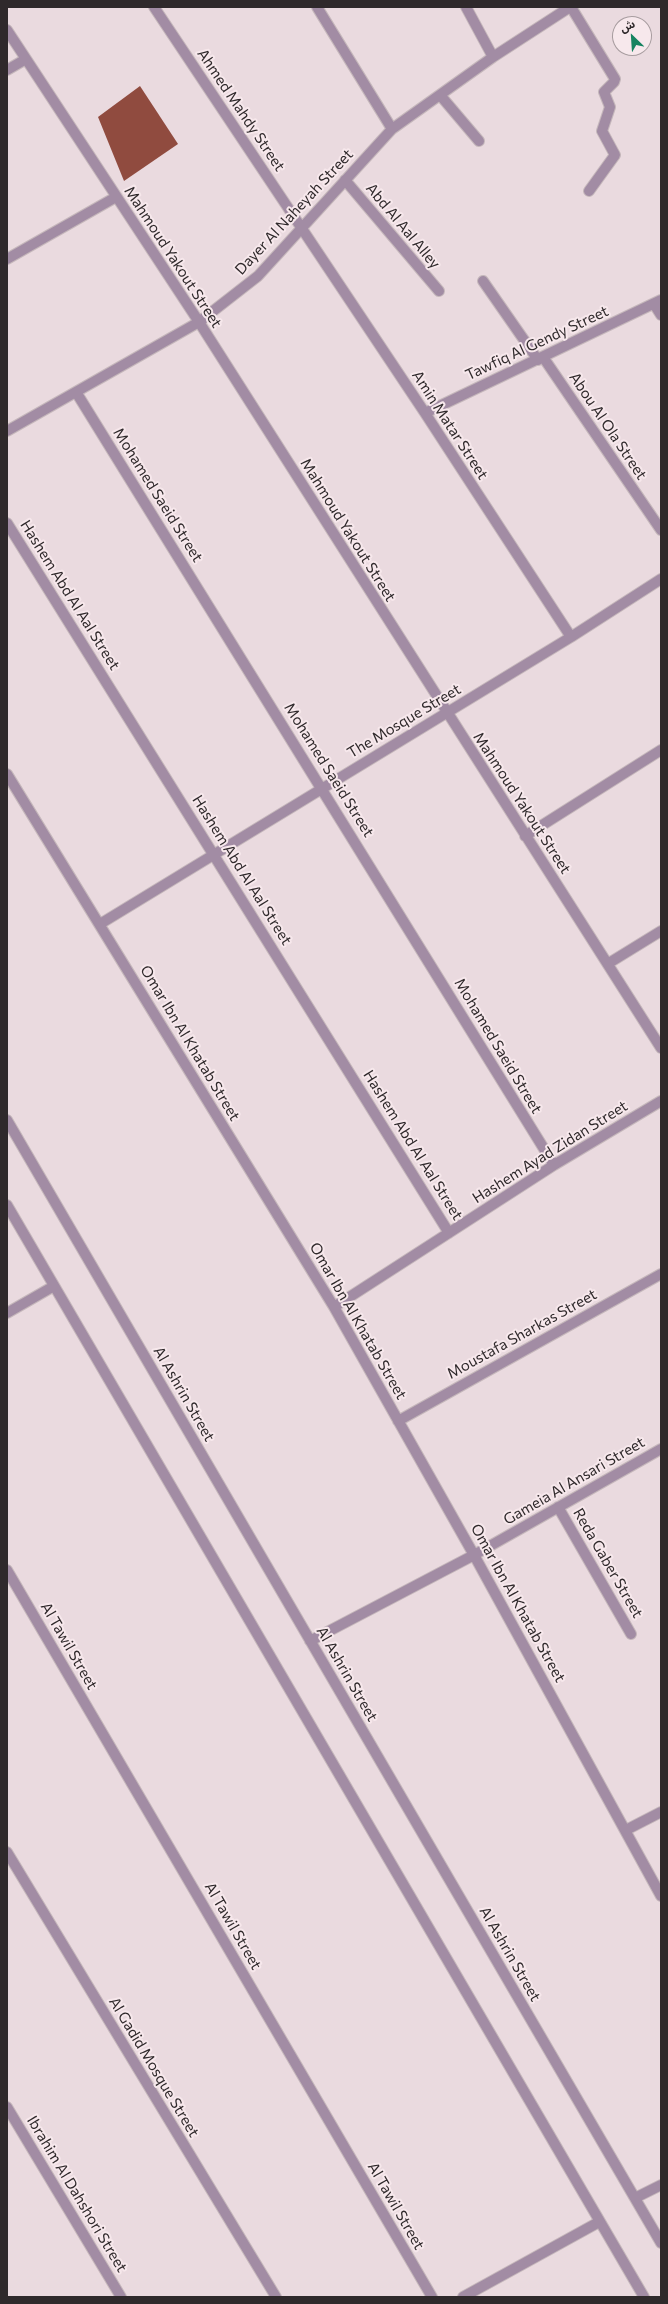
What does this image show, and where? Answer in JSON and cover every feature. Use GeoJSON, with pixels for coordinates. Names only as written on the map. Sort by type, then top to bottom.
{"type":"FeatureCollection","features":[{"type":"Feature","properties":{"kind":"street","name":"Ahmed Mahdy Street"},"geometry":{"type":"LineString","coordinates":[[154,7],[302,230]]}},
{"type":"Feature","properties":{"kind":"street"},"geometry":{"type":"LineString","coordinates":[[317,7],[392,129]]}},
{"type":"Feature","properties":{"kind":"street"},"geometry":{"type":"LineString","coordinates":[[466,7],[493,57]]}},
{"type":"Feature","properties":{"kind":"street","name":"Dayer Al Naheyah Street"},"geometry":{"type":"LineString","coordinates":[[7,432],[199,322],[258,276],[302,230],[392,129],[493,57],[570,7]]}},
{"type":"Feature","properties":{"kind":"street"},"geometry":{"type":"LineString","coordinates":[[570,7],[615,79],[604,92],[610,108],[602,132],[615,155],[589,191]]}},
{"type":"Feature","properties":{"kind":"street","name":"Mahmoud Yakout Street"},"geometry":{"type":"LineString","coordinates":[[7,30],[199,322],[525,836],[609,963],[661,1048]]}},
{"type":"Feature","properties":{"kind":"street"},"geometry":{"type":"LineString","coordinates":[[7,70],[26,59]]}},
{"type":"Feature","properties":{"kind":"street"},"geometry":{"type":"LineString","coordinates":[[440,94],[479,141]]}},
{"type":"Feature","properties":{"kind":"street","name":"Abd Al Aal Alley"},"geometry":{"type":"LineString","coordinates":[[345,180],[439,291]]}},
{"type":"Feature","properties":{"kind":"street"},"geometry":{"type":"LineString","coordinates":[[7,259],[116,197]]}},
{"type":"Feature","properties":{"kind":"street","name":"Amin Matar Street"},"geometry":{"type":"LineString","coordinates":[[302,230],[425,413],[571,638]]}},
{"type":"Feature","properties":{"kind":"street","name":"Abou Al Ola Street"},"geometry":{"type":"LineString","coordinates":[[483,281],[540,358],[661,530]]}},
{"type":"Feature","properties":{"kind":"street"},"geometry":{"type":"LineString","coordinates":[[657,302],[661,315]]}},
{"type":"Feature","properties":{"kind":"street","name":"Tawfiq Al Gendy Street"},"geometry":{"type":"LineString","coordinates":[[425,413],[657,302]]}},
{"type":"Feature","properties":{"kind":"street","name":"Mohamed Saeid Street"},"geometry":{"type":"LineString","coordinates":[[76,392],[323,788],[554,1165]]}},
{"type":"Feature","properties":{"kind":"street","name":"Hashem Abd Al Aal Street"},"geometry":{"type":"LineString","coordinates":[[7,523],[215,854],[449,1233]]}},
{"type":"Feature","properties":{"kind":"street","name":"The Mosque Street"},"geometry":{"type":"LineString","coordinates":[[100,924],[571,638],[661,579]]}},
{"type":"Feature","properties":{"kind":"street"},"geometry":{"type":"LineString","coordinates":[[525,836],[661,750]]}},
{"type":"Feature","properties":{"kind":"street","name":"Omar Ibn Al Khatab Street"},"geometry":{"type":"LineString","coordinates":[[7,774],[334,1307],[474,1555],[661,1896]]}},
{"type":"Feature","properties":{"kind":"street"},"geometry":{"type":"LineString","coordinates":[[609,963],[661,931]]}},
{"type":"Feature","properties":{"kind":"street","name":"Hashem Ayad Zidan Street"},"geometry":{"type":"LineString","coordinates":[[334,1307],[554,1165],[661,1101]]}},
{"type":"Feature","properties":{"kind":"street","name":"Al Ashrin Street"},"geometry":{"type":"LineString","coordinates":[[7,1120],[661,2243]]}},
{"type":"Feature","properties":{"kind":"street"},"geometry":{"type":"LineString","coordinates":[[7,1205],[644,2297]]}},
{"type":"Feature","properties":{"kind":"street","name":"Moustafa Sharkas Street"},"geometry":{"type":"LineString","coordinates":[[398,1421],[661,1274]]}},
{"type":"Feature","properties":{"kind":"street"},"geometry":{"type":"LineString","coordinates":[[7,1313],[54,1286]]}},
{"type":"Feature","properties":{"kind":"street","name":"Gameia Al Ansari Street"},"geometry":{"type":"LineString","coordinates":[[310,1640],[474,1555],[661,1449]]}},
{"type":"Feature","properties":{"kind":"street","name":"Reda Gaber Street"},"geometry":{"type":"LineString","coordinates":[[558,1507],[631,1634]]}},
{"type":"Feature","properties":{"kind":"street","name":"Al Tawil Street"},"geometry":{"type":"LineString","coordinates":[[7,1570],[432,2297]]}},
{"type":"Feature","properties":{"kind":"street"},"geometry":{"type":"LineString","coordinates":[[626,1830],[661,1812]]}},
{"type":"Feature","properties":{"kind":"street","name":"Al Gadid Mosque Street"},"geometry":{"type":"LineString","coordinates":[[7,1852],[276,2297]]}},
{"type":"Feature","properties":{"kind":"street","name":"Ibrahim Al Dahshori Street"},"geometry":{"type":"LineString","coordinates":[[7,2107],[121,2297]]}},
{"type":"Feature","properties":{"kind":"street"},"geometry":{"type":"LineString","coordinates":[[635,2198],[661,2185]]}},
{"type":"Feature","properties":{"kind":"street"},"geometry":{"type":"LineString","coordinates":[[463,2297],[599,2222]]}},
{"type":"Feature","properties":{"kind":"building"},"geometry":{"type":"Polygon","coordinates":[[[140,86],[178,144],[124,181],[98,117],[140,86]]]}}]}
